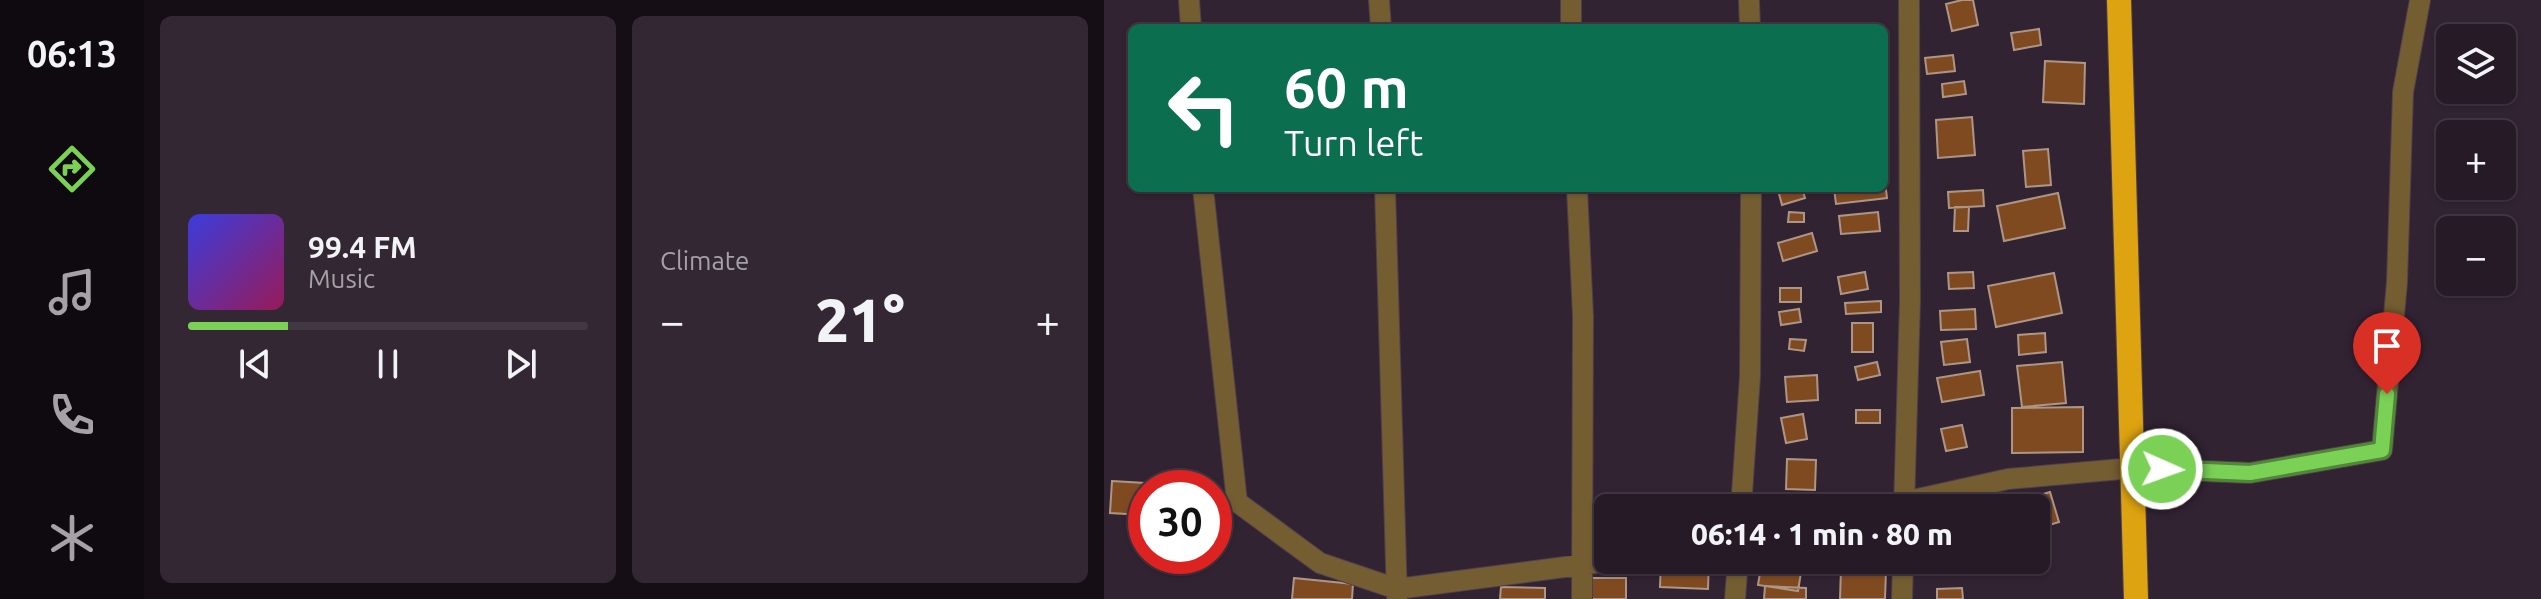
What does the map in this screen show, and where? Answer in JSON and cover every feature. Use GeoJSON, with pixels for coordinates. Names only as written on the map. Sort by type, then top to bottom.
{"type":"FeatureCollection","features":[{"type":"Feature","properties":{"kind":"highway"},"geometry":{"type":"LineString","coordinates":[[2119,0],[2136,599]]}},
{"type":"Feature","properties":{"kind":"street"},"geometry":{"type":"LineString","coordinates":[[1189,0],[1191,24]]}},
{"type":"Feature","properties":{"kind":"street"},"geometry":{"type":"LineString","coordinates":[[1379,0],[1381,24]]}},
{"type":"Feature","properties":{"kind":"street"},"geometry":{"type":"LineString","coordinates":[[1571,0],[1571,24]]}},
{"type":"Feature","properties":{"kind":"street"},"geometry":{"type":"LineString","coordinates":[[1749,0],[1750,24]]}},
{"type":"Feature","properties":{"kind":"street"},"geometry":{"type":"LineString","coordinates":[[1904,494],[1910,301],[1909,0]]}},
{"type":"Feature","properties":{"kind":"street"},"geometry":{"type":"LineString","coordinates":[[1948,494],[2008,479],[2133,468],[2250,473],[2382,450],[2397,282],[2403,92],[2420,0]]}},
{"type":"Feature","properties":{"kind":"street"},"geometry":{"type":"LineString","coordinates":[[1203,192],[1237,502],[1320,563],[1397,594],[1594,565]]}},
{"type":"Feature","properties":{"kind":"street"},"geometry":{"type":"LineString","coordinates":[[1385,192],[1397,594]]}},
{"type":"Feature","properties":{"kind":"street"},"geometry":{"type":"LineString","coordinates":[[1577,192],[1583,316],[1582,599]]}},
{"type":"Feature","properties":{"kind":"street"},"geometry":{"type":"LineString","coordinates":[[1742,494],[1750,376],[1751,192]]}},
{"type":"Feature","properties":{"kind":"street"},"geometry":{"type":"LineString","coordinates":[[1735,599],[1737,574]]}},
{"type":"Feature","properties":{"kind":"street"},"geometry":{"type":"LineString","coordinates":[[1902,599],[1903,574]]}},
{"type":"Feature","properties":{"kind":"building"},"geometry":{"type":"Polygon","coordinates":[[[1973,0],[1978,25],[1952,31],[1946,4],[1973,0]]]}},
{"type":"Feature","properties":{"kind":"building"},"geometry":{"type":"Polygon","coordinates":[[[2039,29],[2041,45],[2014,50],[2011,33],[2039,29]]]}},
{"type":"Feature","properties":{"kind":"building"},"geometry":{"type":"Polygon","coordinates":[[[1953,55],[1955,71],[1927,74],[1925,58],[1953,55]]]}},
{"type":"Feature","properties":{"kind":"building"},"geometry":{"type":"Polygon","coordinates":[[[2045,61],[2085,63],[2084,104],[2043,102],[2045,61]]]}},
{"type":"Feature","properties":{"kind":"building"},"geometry":{"type":"Polygon","coordinates":[[[1964,81],[1966,94],[1943,97],[1942,84],[1964,81]]]}},
{"type":"Feature","properties":{"kind":"building"},"geometry":{"type":"Polygon","coordinates":[[[1972,117],[1975,155],[1938,158],[1936,120],[1972,117]]]}},
{"type":"Feature","properties":{"kind":"building"},"geometry":{"type":"Polygon","coordinates":[[[2048,149],[2051,185],[2026,187],[2023,151],[2048,149]]]}},
{"type":"Feature","properties":{"kind":"building"},"geometry":{"type":"Polygon","coordinates":[[[1983,190],[1984,206],[1949,208],[1948,192],[1983,190]]]}},
{"type":"Feature","properties":{"kind":"building"},"geometry":{"type":"Polygon","coordinates":[[[1779,192],[1803,192],[1805,198],[1782,205],[1779,192]]]}},
{"type":"Feature","properties":{"kind":"building"},"geometry":{"type":"Polygon","coordinates":[[[1834,192],[1886,192],[1887,198],[1836,204],[1834,192]]]}},
{"type":"Feature","properties":{"kind":"building"},"geometry":{"type":"Polygon","coordinates":[[[2058,193],[2065,228],[2004,241],[1997,206],[2058,193]]]}},
{"type":"Feature","properties":{"kind":"building"},"geometry":{"type":"Polygon","coordinates":[[[1955,207],[1969,207],[1968,231],[1954,231],[1955,207]]]}},
{"type":"Feature","properties":{"kind":"building"},"geometry":{"type":"Polygon","coordinates":[[[1789,212],[1804,213],[1804,222],[1788,222],[1789,212]]]}},
{"type":"Feature","properties":{"kind":"building"},"geometry":{"type":"Polygon","coordinates":[[[1878,212],[1880,231],[1841,234],[1839,216],[1878,212]]]}},
{"type":"Feature","properties":{"kind":"building"},"geometry":{"type":"Polygon","coordinates":[[[1812,233],[1817,251],[1783,261],[1778,243],[1812,233]]]}},
{"type":"Feature","properties":{"kind":"building"},"geometry":{"type":"Polygon","coordinates":[[[1865,272],[1868,289],[1841,294],[1838,277],[1865,272]]]}},
{"type":"Feature","properties":{"kind":"building"},"geometry":{"type":"Polygon","coordinates":[[[1973,272],[1974,288],[1949,289],[1948,273],[1973,272]]]}},
{"type":"Feature","properties":{"kind":"building"},"geometry":{"type":"Polygon","coordinates":[[[2054,273],[2062,313],[1996,327],[1988,286],[2054,273]]]}},
{"type":"Feature","properties":{"kind":"building"},"geometry":{"type":"Polygon","coordinates":[[[1780,288],[1801,288],[1801,302],[1780,302],[1780,288]]]}},
{"type":"Feature","properties":{"kind":"building"},"geometry":{"type":"Polygon","coordinates":[[[1881,301],[1881,312],[1846,314],[1845,303],[1881,301]]]}},
{"type":"Feature","properties":{"kind":"building"},"geometry":{"type":"Polygon","coordinates":[[[1799,309],[1801,322],[1781,325],[1779,312],[1799,309]]]}},
{"type":"Feature","properties":{"kind":"building"},"geometry":{"type":"Polygon","coordinates":[[[1975,309],[1976,329],[1941,330],[1940,311],[1975,309]]]}},
{"type":"Feature","properties":{"kind":"building"},"geometry":{"type":"Polygon","coordinates":[[[1852,323],[1873,323],[1873,352],[1852,352],[1852,323]]]}},
{"type":"Feature","properties":{"kind":"building"},"geometry":{"type":"Polygon","coordinates":[[[2045,333],[2046,352],[2019,355],[2018,335],[2045,333]]]}},
{"type":"Feature","properties":{"kind":"building"},"geometry":{"type":"Polygon","coordinates":[[[1790,339],[1806,340],[1804,351],[1789,349],[1790,339]]]}},
{"type":"Feature","properties":{"kind":"building"},"geometry":{"type":"Polygon","coordinates":[[[1967,339],[1970,362],[1944,365],[1941,342],[1967,339]]]}},
{"type":"Feature","properties":{"kind":"building"},"geometry":{"type":"Polygon","coordinates":[[[1877,362],[1880,375],[1858,380],[1855,367],[1877,362]]]}},
{"type":"Feature","properties":{"kind":"building"},"geometry":{"type":"Polygon","coordinates":[[[2062,362],[2066,403],[2022,407],[2017,366],[2062,362]]]}},
{"type":"Feature","properties":{"kind":"building"},"geometry":{"type":"Polygon","coordinates":[[[1980,371],[1984,395],[1942,402],[1937,378],[1980,371]]]}},
{"type":"Feature","properties":{"kind":"building"},"geometry":{"type":"Polygon","coordinates":[[[1817,375],[1818,400],[1787,402],[1785,377],[1817,375]]]}},
{"type":"Feature","properties":{"kind":"building"},"geometry":{"type":"Polygon","coordinates":[[[2083,407],[2083,452],[2012,453],[2012,408],[2083,407]]]}},
{"type":"Feature","properties":{"kind":"building"},"geometry":{"type":"Polygon","coordinates":[[[1856,410],[1880,410],[1880,423],[1856,423],[1856,410]]]}},
{"type":"Feature","properties":{"kind":"building"},"geometry":{"type":"Polygon","coordinates":[[[1803,414],[1807,439],[1786,443],[1781,418],[1803,414]]]}},
{"type":"Feature","properties":{"kind":"building"},"geometry":{"type":"Polygon","coordinates":[[[1962,425],[1967,447],[1946,451],[1941,429],[1962,425]]]}},
{"type":"Feature","properties":{"kind":"building"},"geometry":{"type":"Polygon","coordinates":[[[1787,459],[1816,460],[1815,490],[1786,489],[1787,459]]]}},
{"type":"Feature","properties":{"kind":"building"},"geometry":{"type":"Polygon","coordinates":[[[1112,481],[1128,482],[1128,514],[1110,513],[1112,481]]]}},
{"type":"Feature","properties":{"kind":"building"},"geometry":{"type":"Polygon","coordinates":[[[2050,492],[2059,522],[2050,525],[2050,494],[2043,494],[2050,492]]]}},
{"type":"Feature","properties":{"kind":"building"},"geometry":{"type":"Polygon","coordinates":[[[1660,574],[1709,574],[1708,589],[1660,587],[1660,574]]]}},
{"type":"Feature","properties":{"kind":"building"},"geometry":{"type":"Polygon","coordinates":[[[1760,574],[1801,574],[1798,591],[1758,585],[1760,574]]]}},
{"type":"Feature","properties":{"kind":"building"},"geometry":{"type":"Polygon","coordinates":[[[1841,574],[1886,574],[1885,599],[1840,599],[1841,574]]]}},
{"type":"Feature","properties":{"kind":"building"},"geometry":{"type":"Polygon","coordinates":[[[1294,578],[1353,584],[1352,599],[1292,599],[1294,578]]]}},
{"type":"Feature","properties":{"kind":"building"},"geometry":{"type":"Polygon","coordinates":[[[1590,578],[1626,578],[1626,599],[1591,599],[1590,578]]]}},
{"type":"Feature","properties":{"kind":"building"},"geometry":{"type":"Polygon","coordinates":[[[1765,586],[1806,588],[1806,599],[1764,599],[1765,586]]]}},
{"type":"Feature","properties":{"kind":"building"},"geometry":{"type":"Polygon","coordinates":[[[1501,587],[1545,588],[1545,599],[1500,599],[1501,587]]]}},
{"type":"Feature","properties":{"kind":"building"},"geometry":{"type":"Polygon","coordinates":[[[1962,588],[1963,599],[1937,599],[1937,589],[1962,588]]]}},
{"type":"Feature","properties":{"kind":"route"},"geometry":{"type":"LineString","coordinates":[[2162,469],[2250,473],[2382,450],[2387,394]]}}]}
